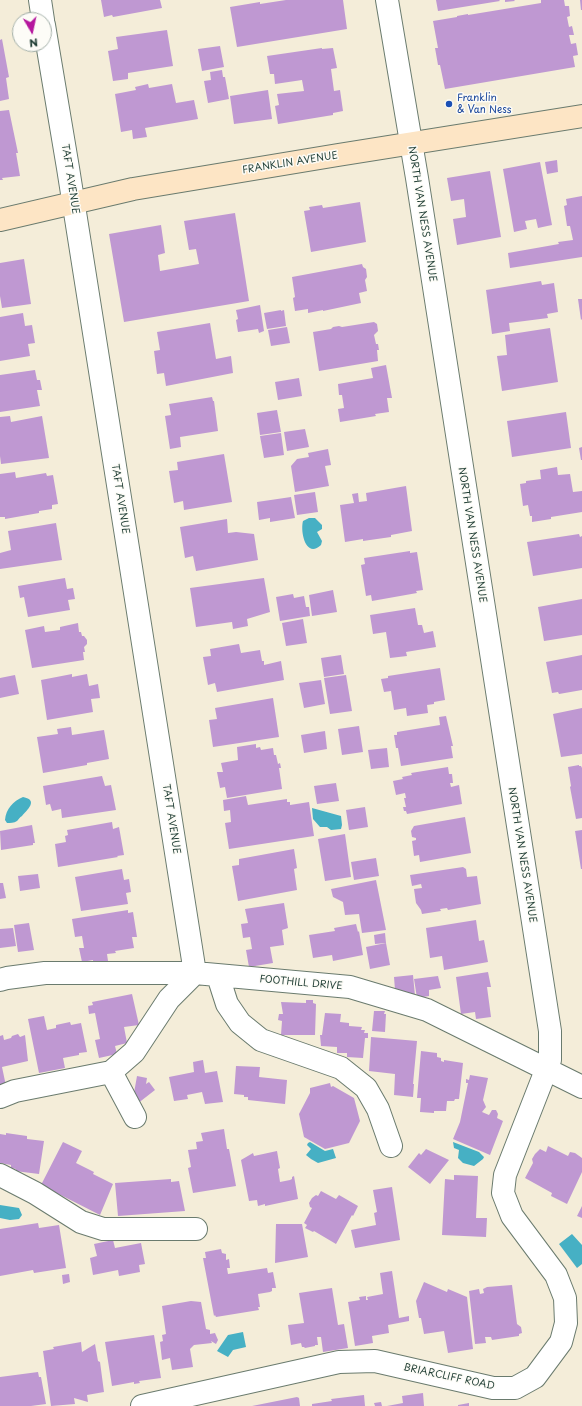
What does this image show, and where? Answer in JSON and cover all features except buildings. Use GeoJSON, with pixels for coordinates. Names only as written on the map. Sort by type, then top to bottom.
{"type":"FeatureCollection","features":[{"type":"Feature","properties":{"kind":"main road","name":"FRANKLIN AVENUE"},"geometry":{"type":"LineString","coordinates":[[0,220],[141,188],[582,116]]}},
{"type":"Feature","properties":{"kind":"street"},"geometry":{"type":"LineString","coordinates":[[40,0],[42,12]]}},
{"type":"Feature","properties":{"kind":"street","name":"NORTH VAN NESS AVENUE"},"geometry":{"type":"LineString","coordinates":[[387,0],[411,143],[550,1031],[550,1060],[546,1069]]}},
{"type":"Feature","properties":{"kind":"street","name":"TAFT AVENUE"},"geometry":{"type":"LineString","coordinates":[[48,52],[195,973]]}},
{"type":"Feature","properties":{"kind":"street","name":"FOOTHILL DRIVE"},"geometry":{"type":"LineString","coordinates":[[0,980],[45,973],[195,973],[350,987],[427,1010],[582,1087]]}},
{"type":"Feature","properties":{"kind":"street"},"geometry":{"type":"LineString","coordinates":[[0,1097],[15,1091],[110,1072],[134,1052],[169,999],[195,973]]}},
{"type":"Feature","properties":{"kind":"street"},"geometry":{"type":"LineString","coordinates":[[218,976],[227,1004],[240,1023],[261,1040],[341,1068],[366,1088],[378,1109],[391,1146]]}},
{"type":"Feature","properties":{"kind":"street","name":"BRIARCLIFF ROAD"},"geometry":{"type":"LineString","coordinates":[[142,1406],[339,1362],[375,1361],[493,1388],[515,1388],[535,1378],[561,1342],[566,1323],[565,1298],[556,1275],[512,1216],[503,1192],[505,1175],[546,1069]]}},
{"type":"Feature","properties":{"kind":"street"},"geometry":{"type":"LineString","coordinates":[[110,1072],[135,1117]]}},
{"type":"Feature","properties":{"kind":"street"},"geometry":{"type":"LineString","coordinates":[[0,1175],[35,1193],[81,1222],[104,1229],[196,1228]]}},
{"type":"Feature","properties":{"kind":"water"},"geometry":{"type":"Polygon","coordinates":[[[309,518],[315,518],[322,525],[322,529],[317,532],[322,541],[321,545],[311,549],[305,542],[302,531],[303,521],[309,518]]]}},
{"type":"Feature","properties":{"kind":"water"},"geometry":{"type":"Polygon","coordinates":[[[23,797],[30,800],[31,803],[29,808],[17,821],[7,823],[5,820],[8,809],[13,803],[23,797]]]}},
{"type":"Feature","properties":{"kind":"water"},"geometry":{"type":"Polygon","coordinates":[[[312,808],[341,816],[341,829],[331,830],[327,827],[320,827],[313,819],[312,808]]]}},
{"type":"Feature","properties":{"kind":"water"},"geometry":{"type":"Polygon","coordinates":[[[310,1142],[325,1151],[333,1149],[336,1158],[318,1163],[311,1159],[306,1155],[311,1149],[307,1145],[310,1142]]]}},
{"type":"Feature","properties":{"kind":"water"},"geometry":{"type":"Polygon","coordinates":[[[453,1142],[479,1152],[484,1157],[483,1159],[474,1166],[463,1163],[458,1158],[459,1150],[454,1148],[453,1142]]]}},
{"type":"Feature","properties":{"kind":"water"},"geometry":{"type":"Polygon","coordinates":[[[0,1205],[19,1208],[22,1215],[19,1219],[10,1220],[0,1218],[0,1205]]]}},
{"type":"Feature","properties":{"kind":"water"},"geometry":{"type":"Polygon","coordinates":[[[572,1234],[582,1245],[582,1264],[577,1268],[559,1244],[572,1234]]]}},
{"type":"Feature","properties":{"kind":"water"},"geometry":{"type":"Polygon","coordinates":[[[243,1332],[246,1347],[233,1350],[228,1357],[217,1351],[228,1335],[243,1332]]]}},
{"type":"Feature","properties":{"kind":"place","name":"Franklin & Van Ness"},"geometry":{"type":"Point","coordinates":[449,104]}}]}
